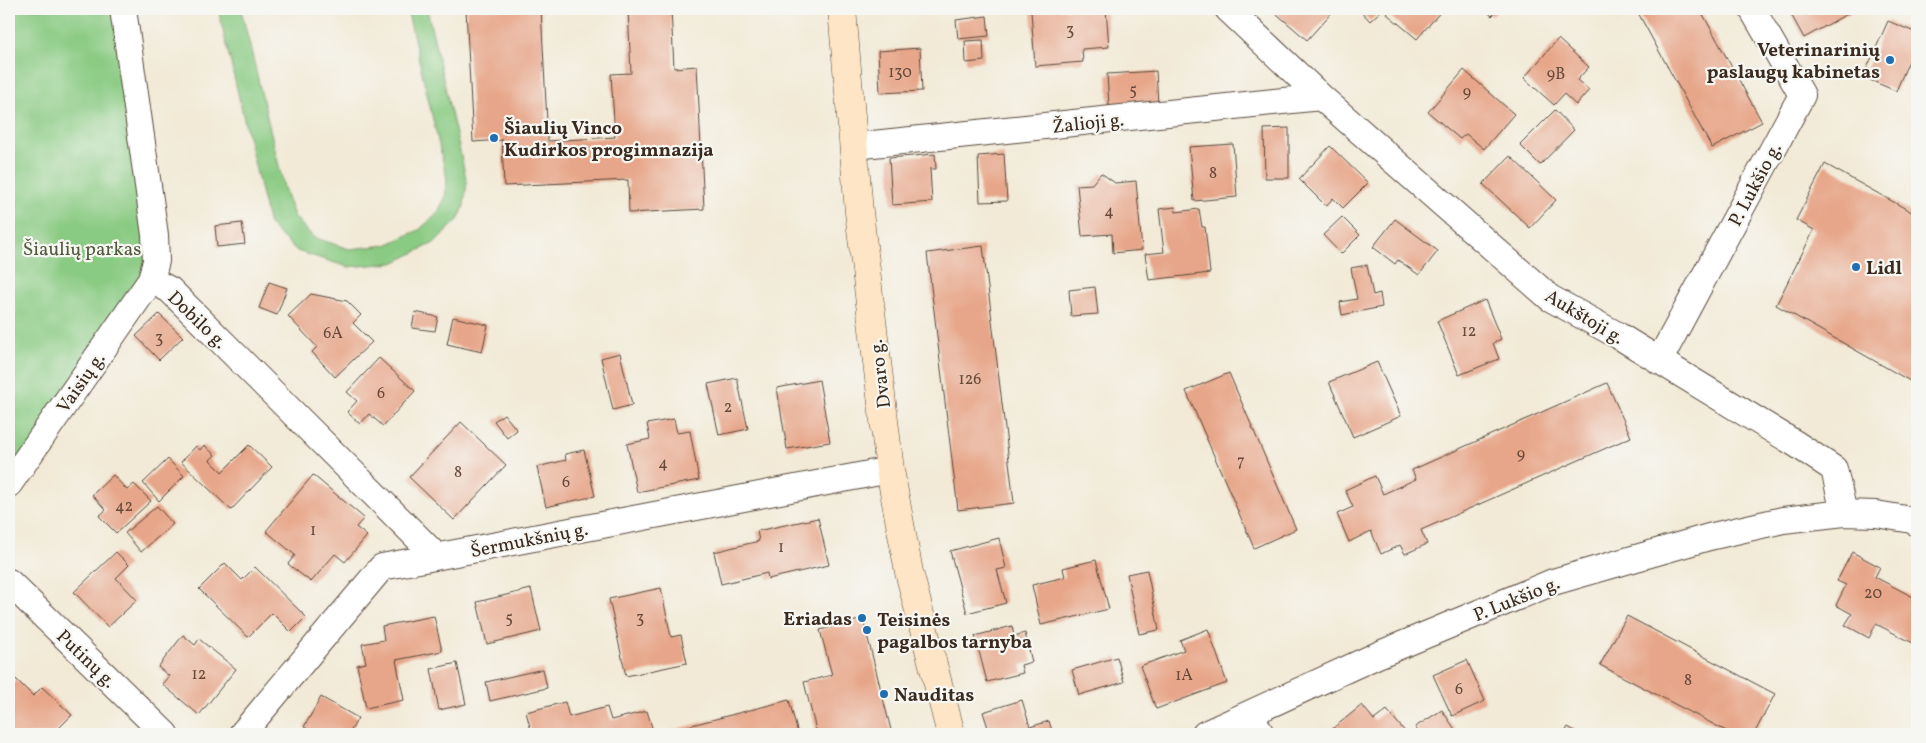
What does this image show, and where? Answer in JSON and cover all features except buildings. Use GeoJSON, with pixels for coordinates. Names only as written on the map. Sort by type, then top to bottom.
{"type":"FeatureCollection","features":[{"type":"Feature","properties":{"kind":"main road","name":"Dvaro g."},"geometry":{"type":"LineString","coordinates":[[842,9],[859,212],[890,470],[908,572],[951,734]]}},
{"type":"Feature","properties":{"kind":"street","name":"Dobilo g."},"geometry":{"type":"LineString","coordinates":[[123,9],[155,235],[156,261],[151,280],[170,290],[436,556]]}},
{"type":"Feature","properties":{"kind":"street","name":"Aukštoji g."},"geometry":{"type":"LineString","coordinates":[[1228,9],[1321,97],[1550,298],[1619,336],[1834,469],[1844,513]]}},
{"type":"Feature","properties":{"kind":"street","name":"P. Lukšio g."},"geometry":{"type":"LineString","coordinates":[[1659,361],[1802,95],[1752,9]]}},
{"type":"Feature","properties":{"kind":"street","name":"Žalioji g."},"geometry":{"type":"LineString","coordinates":[[854,146],[1321,97]]}},
{"type":"Feature","properties":{"kind":"street","name":"Vaisių g."},"geometry":{"type":"LineString","coordinates":[[9,484],[151,280]]}},
{"type":"Feature","properties":{"kind":"street","name":"Šermukšnių g."},"geometry":{"type":"LineString","coordinates":[[242,734],[382,567],[890,470]]}},
{"type":"Feature","properties":{"kind":"street","name":"P. Lukšio g."},"geometry":{"type":"LineString","coordinates":[[1205,734],[1256,724],[1380,654],[1553,582],[1709,537],[1784,520],[1844,513]]}},
{"type":"Feature","properties":{"kind":"street"},"geometry":{"type":"LineString","coordinates":[[1844,513],[1876,514],[1912,520],[1917,523]]}},
{"type":"Feature","properties":{"kind":"street","name":"Putinų g."},"geometry":{"type":"LineString","coordinates":[[9,582],[165,734]]}},
{"type":"Feature","properties":{"kind":"green space","name":"Šiaulių parkas"},"geometry":{"type":"Polygon","coordinates":[[[9,9],[123,9],[156,261],[9,484],[9,9]]]}},
{"type":"Feature","properties":{"kind":"green space"},"geometry":{"type":"Polygon","coordinates":[[[218,9],[241,9],[285,191],[294,216],[313,237],[349,249],[386,245],[419,230],[437,214],[445,198],[447,179],[407,9],[427,9],[467,182],[464,206],[458,220],[434,243],[393,263],[348,267],[297,251],[269,225],[218,9]]]}},
{"type":"Feature","properties":{"kind":"place","name":"Veterinarinių paslaugų kabinetas"},"geometry":{"type":"Point","coordinates":[1890,60]}},
{"type":"Feature","properties":{"kind":"place","name":"Šiaulių Vinco Kudirkos progimnazija"},"geometry":{"type":"Point","coordinates":[494,138]}},
{"type":"Feature","properties":{"kind":"place","name":"Lidl"},"geometry":{"type":"Point","coordinates":[1856,267]}},
{"type":"Feature","properties":{"kind":"place","name":"Eriadas"},"geometry":{"type":"Point","coordinates":[862,618]}},
{"type":"Feature","properties":{"kind":"place","name":"Teisinės pagalbos tarnyba"},"geometry":{"type":"Point","coordinates":[867,630]}},
{"type":"Feature","properties":{"kind":"place","name":"Nauditas"},"geometry":{"type":"Point","coordinates":[884,694]}}]}
